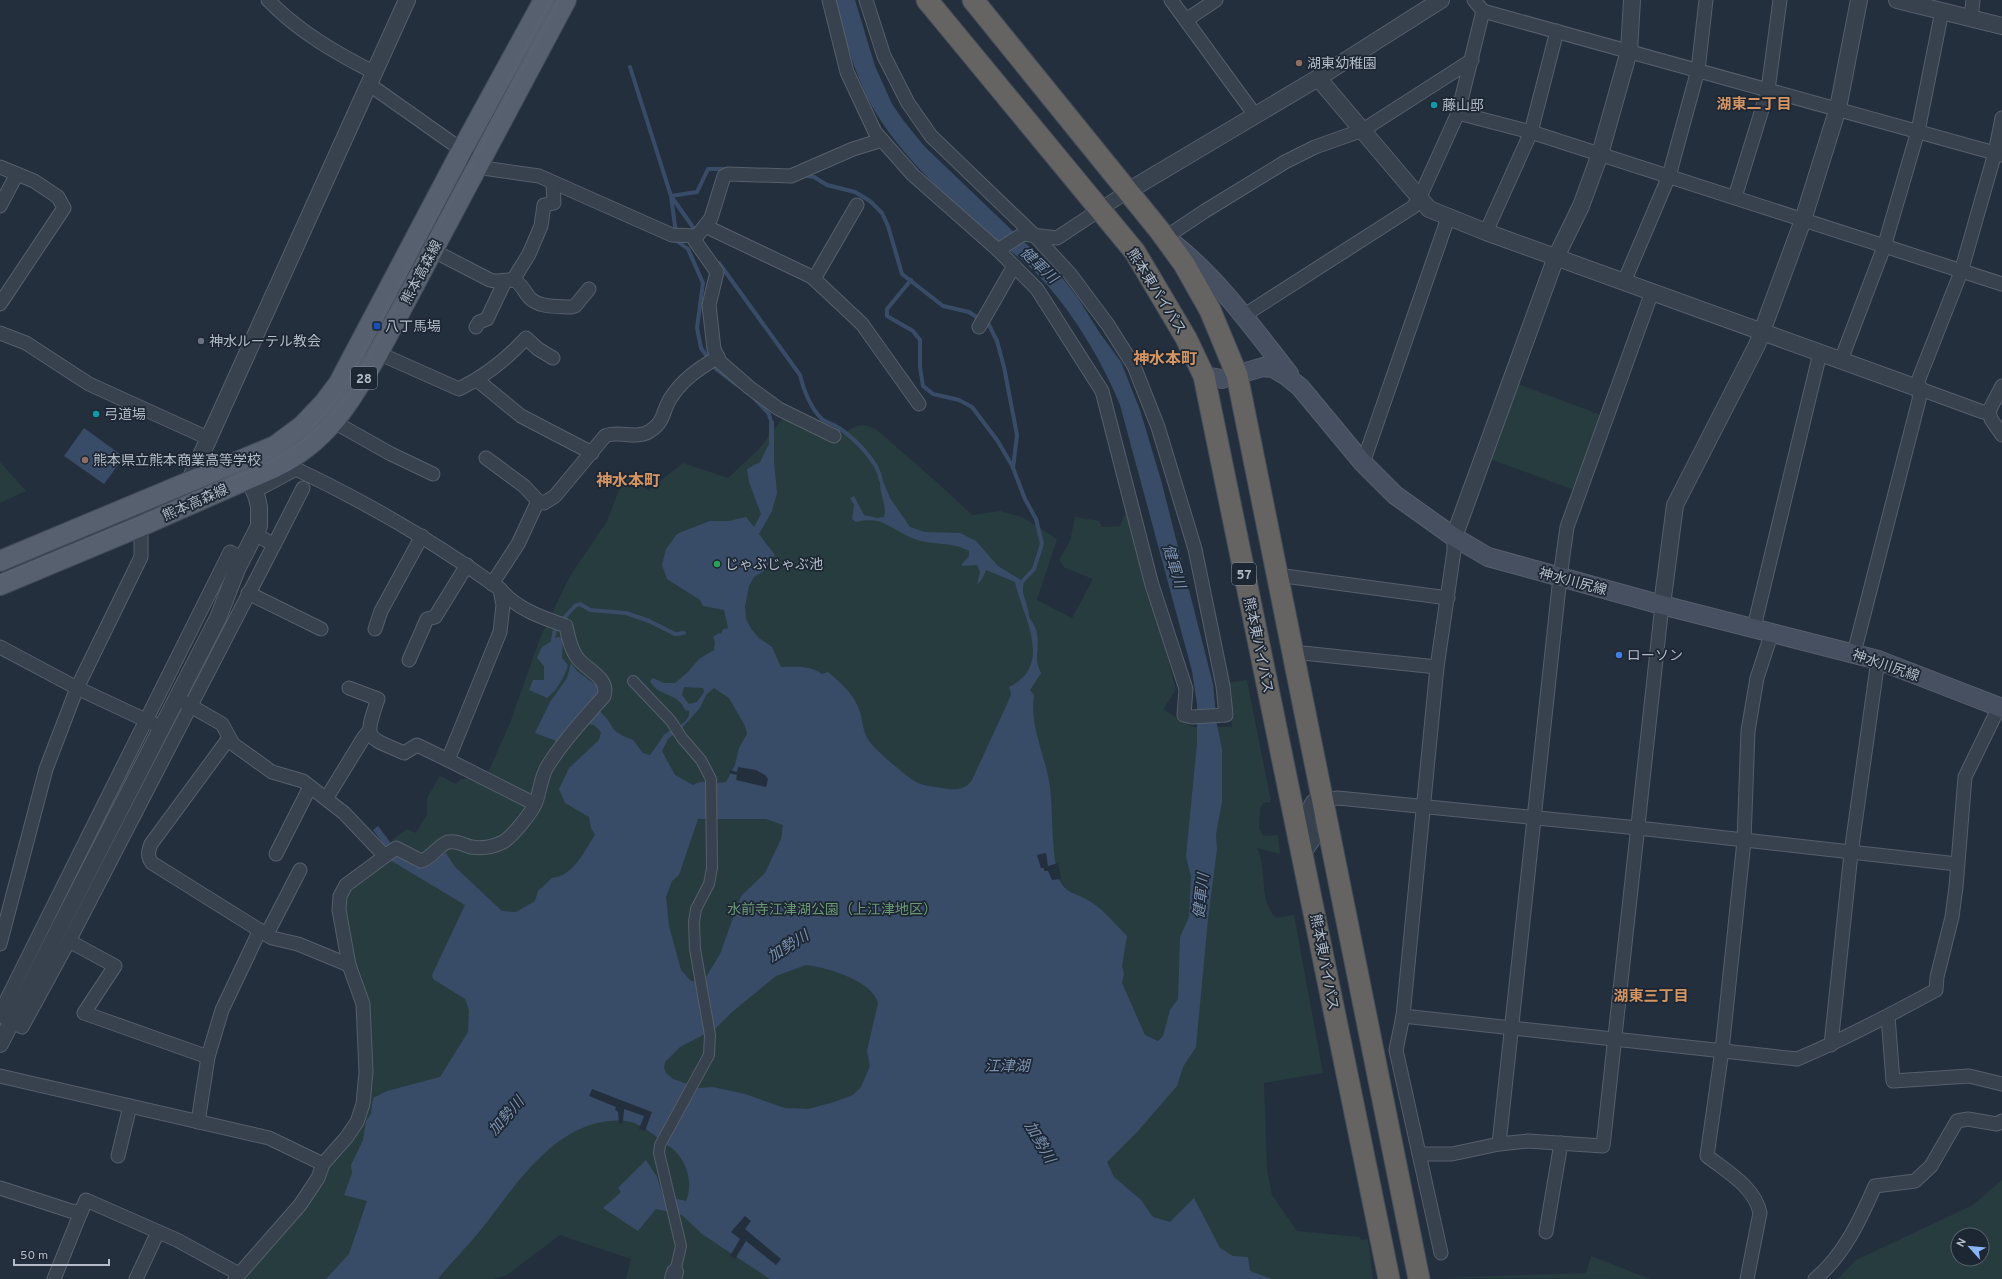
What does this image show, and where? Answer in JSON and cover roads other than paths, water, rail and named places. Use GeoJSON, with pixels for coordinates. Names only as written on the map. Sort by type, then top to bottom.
{"type":"FeatureCollection","features":[{"type":"Feature","properties":{"kind":"highway","name":"熊本東バイパス"},"geometry":{"type":"LineString","coordinates":[[927,0],[1135,252],[1186,338],[1204,376],[1389,1279]]}},
{"type":"Feature","properties":{"kind":"highway","name":"熊本東バイパス"},"geometry":{"type":"LineString","coordinates":[[973,0],[1163,234],[1184,264],[1210,310],[1237,375],[1419,1279]]}},
{"type":"Feature","properties":{"kind":"main road","name":"熊本高森線"},"geometry":{"type":"LineString","coordinates":[[0,562],[189,482],[249,476],[275,446],[302,426],[324,403],[339,383],[462,150],[544,0]]}},
{"type":"Feature","properties":{"kind":"main road","name":"熊本高森線"},"geometry":{"type":"LineString","coordinates":[[0,585],[141,526],[249,476],[293,458],[334,422],[355,394],[378,353],[566,0]]}},
{"type":"Feature","properties":{"kind":"main road"},"geometry":{"type":"LineString","coordinates":[[1163,234],[1199,264],[1226,294],[1300,387]]}},
{"type":"Feature","properties":{"kind":"main road","name":"神水川尻線"},"geometry":{"type":"LineString","coordinates":[[1204,376],[1222,379],[1263,367],[1273,368],[1300,387],[1363,463],[1395,495],[1454,537],[1488,557],[1662,605],[1754,627],[1878,660],[2001,708]]}},
{"type":"Feature","properties":{"kind":"street"},"geometry":{"type":"LineString","coordinates":[[268,0],[284,17],[372,79],[462,150],[472,160],[476,167],[539,176],[553,184],[672,235],[701,231],[814,279],[862,324],[918,404]]}},
{"type":"Feature","properties":{"kind":"street"},"geometry":{"type":"LineString","coordinates":[[189,482],[210,439],[344,137],[372,79],[407,0]]}},
{"type":"Feature","properties":{"kind":"street"},"geometry":{"type":"LineString","coordinates":[[829,0],[848,72],[875,132],[913,175],[998,250],[1037,289],[1102,391],[1152,585],[1186,689],[1184,715],[1192,717],[1226,715],[1223,686],[1195,549],[1158,427],[1134,366],[1108,325],[1075,281],[931,136],[908,103],[884,56],[866,0]]}},
{"type":"Feature","properties":{"kind":"street"},"geometry":{"type":"LineString","coordinates":[[1171,0],[1255,115]]}},
{"type":"Feature","properties":{"kind":"street"},"geometry":{"type":"LineString","coordinates":[[1186,20],[1216,0]]}},
{"type":"Feature","properties":{"kind":"street"},"geometry":{"type":"LineString","coordinates":[[998,250],[1029,235],[1056,238],[1100,211],[1128,191],[1318,78],[1441,0]]}},
{"type":"Feature","properties":{"kind":"street"},"geometry":{"type":"LineString","coordinates":[[1474,0],[1483,11],[1838,108],[1999,154]]}},
{"type":"Feature","properties":{"kind":"street"},"geometry":{"type":"LineString","coordinates":[[1441,1253],[1396,1050],[1402,1016],[1437,668],[1448,598],[1454,551],[1454,537],[1556,257],[1581,206],[1600,154],[1629,51],[1632,0]]}},
{"type":"Feature","properties":{"kind":"street"},"geometry":{"type":"LineString","coordinates":[[1624,282],[1670,176],[1698,70],[1706,0]]}},
{"type":"Feature","properties":{"kind":"street"},"geometry":{"type":"LineString","coordinates":[[1735,197],[1768,90],[1780,0]]}},
{"type":"Feature","properties":{"kind":"street"},"geometry":{"type":"LineString","coordinates":[[1419,1154],[1452,1154],[1499,1144],[1528,1141],[1603,1146],[1662,605],[1675,504],[1757,345],[1803,220],[1838,108],[1859,0]]}},
{"type":"Feature","properties":{"kind":"street"},"geometry":{"type":"LineString","coordinates":[[1897,0],[2002,26]]}},
{"type":"Feature","properties":{"kind":"street"},"geometry":{"type":"LineString","coordinates":[[1971,18],[1973,0]]}},
{"type":"Feature","properties":{"kind":"street"},"geometry":{"type":"LineString","coordinates":[[1243,316],[1413,207],[1458,113],[1483,11]]}},
{"type":"Feature","properties":{"kind":"street"},"geometry":{"type":"LineString","coordinates":[[1841,360],[1884,247],[1918,131],[1942,11]]}},
{"type":"Feature","properties":{"kind":"street"},"geometry":{"type":"LineString","coordinates":[[1486,232],[1531,132],[1557,31]]}},
{"type":"Feature","properties":{"kind":"street"},"geometry":{"type":"LineString","coordinates":[[1163,234],[1205,211],[1285,162],[1316,147],[1363,130],[1472,60]]}},
{"type":"Feature","properties":{"kind":"street"},"geometry":{"type":"LineString","coordinates":[[1318,78],[1363,130],[1418,199],[1429,210],[1920,390],[1983,412],[1990,411]]}},
{"type":"Feature","properties":{"kind":"street"},"geometry":{"type":"LineString","coordinates":[[1458,113],[1531,132],[2002,284]]}},
{"type":"Feature","properties":{"kind":"street"},"geometry":{"type":"LineString","coordinates":[[1854,653],[1920,390],[1918,381],[1961,272],[1999,154],[2002,118]]}},
{"type":"Feature","properties":{"kind":"street"},"geometry":{"type":"LineString","coordinates":[[834,436],[779,409],[750,388],[720,362],[714,348],[709,305],[717,272],[695,241],[711,218],[724,176],[728,174],[791,176],[853,149],[882,140]]}},
{"type":"Feature","properties":{"kind":"street"},"geometry":{"type":"LineString","coordinates":[[0,167],[34,181],[58,197],[64,208],[0,304]]}},
{"type":"Feature","properties":{"kind":"street"},"geometry":{"type":"LineString","coordinates":[[0,206],[17,174]]}},
{"type":"Feature","properties":{"kind":"street"},"geometry":{"type":"LineString","coordinates":[[476,327],[479,322],[487,319],[509,280],[529,254],[538,233],[544,205],[554,203],[553,184]]}},
{"type":"Feature","properties":{"kind":"street"},"geometry":{"type":"LineString","coordinates":[[814,279],[857,205]]}},
{"type":"Feature","properties":{"kind":"street"},"geometry":{"type":"LineString","coordinates":[[1363,463],[1448,218]]}},
{"type":"Feature","properties":{"kind":"street"},"geometry":{"type":"LineString","coordinates":[[432,250],[490,280],[496,282],[509,280],[517,282],[530,299],[541,305],[575,306],[588,289]]}},
{"type":"Feature","properties":{"kind":"street"},"geometry":{"type":"LineString","coordinates":[[979,327],[1014,266]]}},
{"type":"Feature","properties":{"kind":"street"},"geometry":{"type":"LineString","coordinates":[[1499,1144],[1560,577],[1567,527],[1652,292]]}},
{"type":"Feature","properties":{"kind":"street"},"geometry":{"type":"LineString","coordinates":[[0,333],[26,343],[89,384],[210,439]]}},
{"type":"Feature","properties":{"kind":"street"},"geometry":{"type":"LineString","coordinates":[[378,353],[453,388],[459,388],[477,380],[509,357],[526,338],[538,349],[553,358]]}},
{"type":"Feature","properties":{"kind":"street"},"geometry":{"type":"LineString","coordinates":[[1754,627],[1820,353]]}},
{"type":"Feature","properties":{"kind":"street"},"geometry":{"type":"LineString","coordinates":[[486,458],[524,486],[538,501],[544,503],[555,496],[605,436],[612,433],[637,435],[648,433],[659,425],[666,412],[670,398],[687,377],[718,357]]}},
{"type":"Feature","properties":{"kind":"street"},"geometry":{"type":"LineString","coordinates":[[477,380],[520,416],[592,453]]}},
{"type":"Feature","properties":{"kind":"street"},"geometry":{"type":"LineString","coordinates":[[2002,386],[1990,411],[1991,419],[2002,435]]}},
{"type":"Feature","properties":{"kind":"street"},"geometry":{"type":"LineString","coordinates":[[334,422],[391,454],[434,474]]}},
{"type":"Feature","properties":{"kind":"street"},"geometry":{"type":"LineString","coordinates":[[4,1017],[22,1027],[69,942],[184,702],[242,559],[259,526],[259,507],[249,476],[296,469],[335,488],[422,536],[467,565],[496,586],[514,602],[543,618],[566,626],[574,654],[580,662],[602,680],[606,688],[604,696],[565,741],[546,769],[535,804],[522,823],[505,841],[490,848],[471,847],[461,842],[448,842],[440,847],[428,859],[421,862],[390,852],[303,781],[272,772],[233,744],[222,724],[184,702]]}},
{"type":"Feature","properties":{"kind":"street"},"geometry":{"type":"LineString","coordinates":[[4,1017],[162,728],[184,702],[248,593],[303,488]]}},
{"type":"Feature","properties":{"kind":"street"},"geometry":{"type":"LineString","coordinates":[[448,760],[500,632],[503,605],[496,586],[538,501]]}},
{"type":"Feature","properties":{"kind":"street"},"geometry":{"type":"LineString","coordinates":[[0,944],[46,769],[77,688],[142,557],[141,526]]}},
{"type":"Feature","properties":{"kind":"street"},"geometry":{"type":"LineString","coordinates":[[255,534],[274,544]]}},
{"type":"Feature","properties":{"kind":"street"},"geometry":{"type":"LineString","coordinates":[[375,629],[381,610],[422,536]]}},
{"type":"Feature","properties":{"kind":"street"},"geometry":{"type":"LineString","coordinates":[[0,1044],[4,1017],[147,721],[148,713],[230,552],[242,559]]}},
{"type":"Feature","properties":{"kind":"street"},"geometry":{"type":"LineString","coordinates":[[409,660],[427,619],[435,617],[467,565]]}},
{"type":"Feature","properties":{"kind":"street"},"geometry":{"type":"LineString","coordinates":[[1277,575],[1448,598]]}},
{"type":"Feature","properties":{"kind":"street"},"geometry":{"type":"LineString","coordinates":[[248,593],[321,629]]}},
{"type":"Feature","properties":{"kind":"street"},"geometry":{"type":"LineString","coordinates":[[1747,1279],[1760,1213],[1758,1203],[1746,1187],[1707,1156],[1722,1050],[1744,840],[1748,731],[1757,678],[1772,632]]}},
{"type":"Feature","properties":{"kind":"street"},"geometry":{"type":"LineString","coordinates":[[0,647],[77,688],[162,728]]}},
{"type":"Feature","properties":{"kind":"street"},"geometry":{"type":"LineString","coordinates":[[1292,652],[1437,668]]}},
{"type":"Feature","properties":{"kind":"street"},"geometry":{"type":"LineString","coordinates":[[1831,1045],[1851,853],[1878,660]]}},
{"type":"Feature","properties":{"kind":"street"},"geometry":{"type":"LineString","coordinates":[[633,681],[671,721],[682,738],[701,760],[711,779],[712,868],[709,884],[696,909],[694,922],[695,949],[710,1035],[709,1055],[659,1149],[681,1246],[674,1275]]}},
{"type":"Feature","properties":{"kind":"street"},"geometry":{"type":"LineString","coordinates":[[349,688],[378,699],[370,722],[369,732],[373,739],[404,753],[417,745],[480,775],[489,782],[535,804]]}},
{"type":"Feature","properties":{"kind":"street"},"geometry":{"type":"LineString","coordinates":[[1402,1016],[1797,1059],[1831,1045],[1888,1016],[1936,990],[1937,977],[1952,917],[1960,848],[1965,777],[2001,708]]}},
{"type":"Feature","properties":{"kind":"street"},"geometry":{"type":"LineString","coordinates":[[326,799],[364,737],[369,732]]}},
{"type":"Feature","properties":{"kind":"street"},"geometry":{"type":"LineString","coordinates":[[229,738],[151,844],[148,851],[149,858],[152,863],[272,938],[298,944],[349,965]]}},
{"type":"Feature","properties":{"kind":"street"},"geometry":{"type":"LineString","coordinates":[[276,854],[310,787]]}},
{"type":"Feature","properties":{"kind":"street"},"geometry":{"type":"LineString","coordinates":[[1303,855],[1313,841],[1308,807],[1313,801],[1338,798],[1534,819],[1638,828],[1957,864]]}},
{"type":"Feature","properties":{"kind":"street"},"geometry":{"type":"LineString","coordinates":[[54,1279],[86,1200],[158,1232],[237,1276],[300,1205],[318,1178],[323,1164],[354,1127],[364,1104],[366,1072],[362,1004],[349,965],[339,910],[340,896],[346,886],[390,852]]}},
{"type":"Feature","properties":{"kind":"street"},"geometry":{"type":"LineString","coordinates":[[198,1122],[208,1057],[222,1010],[264,932],[300,870]]}},
{"type":"Feature","properties":{"kind":"street"},"geometry":{"type":"LineString","coordinates":[[69,942],[115,966],[84,1013],[208,1057]]}},
{"type":"Feature","properties":{"kind":"street"},"geometry":{"type":"LineString","coordinates":[[1888,1016],[1893,1081],[1969,1076],[2002,1084]]}},
{"type":"Feature","properties":{"kind":"street"},"geometry":{"type":"LineString","coordinates":[[1374,1056],[1396,1050]]}},
{"type":"Feature","properties":{"kind":"street"},"geometry":{"type":"LineString","coordinates":[[0,1076],[269,1138],[323,1164]]}},
{"type":"Feature","properties":{"kind":"street"},"geometry":{"type":"LineString","coordinates":[[118,1156],[130,1106]]}},
{"type":"Feature","properties":{"kind":"street"},"geometry":{"type":"LineString","coordinates":[[1814,1279],[1836,1257],[1855,1231],[1875,1186],[1915,1181],[1931,1166],[1958,1121],[1968,1119],[1997,1124],[2002,1121]]}},
{"type":"Feature","properties":{"kind":"street"},"geometry":{"type":"LineString","coordinates":[[1546,1232],[1561,1143]]}},
{"type":"Feature","properties":{"kind":"street"},"geometry":{"type":"LineString","coordinates":[[0,1188],[71,1211],[81,1212]]}},
{"type":"Feature","properties":{"kind":"street"},"geometry":{"type":"LineString","coordinates":[[136,1279],[158,1232]]}},
{"type":"Feature","properties":{"kind":"water","name":"江津湖"},"geometry":{"type":"Polygon","coordinates":[[[834,0],[855,0],[875,66],[892,104],[924,146],[1064,280],[1078,298],[1099,332],[1121,362],[1140,410],[1161,480],[1213,684],[1217,725],[1222,749],[1222,802],[1216,834],[1217,849],[1208,919],[1196,1047],[1183,1067],[1177,1086],[1138,1131],[1107,1162],[1114,1177],[1141,1200],[1153,1217],[1170,1222],[1194,1198],[1220,1248],[1233,1256],[1248,1257],[1250,1271],[1272,1279],[770,1279],[702,1234],[682,1215],[656,1209],[638,1231],[603,1208],[621,1192],[618,1188],[646,1160],[657,1177],[663,1196],[686,1201],[688,1194],[689,1178],[687,1171],[676,1152],[644,1128],[632,1122],[626,1121],[602,1122],[581,1129],[561,1140],[543,1155],[526,1172],[478,1233],[438,1279],[326,1279],[349,1254],[367,1201],[344,1195],[352,1173],[351,1165],[363,1140],[366,1121],[371,1114],[373,1098],[387,1091],[440,1077],[468,1032],[469,1010],[465,999],[433,979],[432,975],[465,905],[390,860],[385,846],[373,830],[378,826],[393,846],[412,863],[428,866],[439,854],[446,853],[455,867],[502,911],[516,912],[535,901],[538,891],[552,878],[566,873],[578,862],[595,835],[591,828],[589,817],[565,803],[559,789],[569,768],[599,740],[601,732],[594,725],[588,724],[559,742],[535,733],[550,702],[567,678],[571,663],[577,671],[601,689],[597,708],[608,720],[614,730],[633,740],[643,753],[650,755],[666,733],[684,723],[687,719],[689,711],[685,710],[678,700],[658,690],[650,681],[653,678],[664,683],[675,683],[688,672],[699,659],[714,650],[715,642],[713,637],[719,633],[721,634],[723,629],[728,628],[724,610],[703,606],[700,600],[667,579],[662,565],[666,549],[677,534],[710,521],[729,521],[746,517],[754,527],[761,514],[749,482],[747,469],[760,462],[769,444],[769,414],[774,422],[774,461],[777,493],[772,511],[759,534],[775,555],[764,571],[754,577],[749,586],[745,606],[746,619],[752,630],[759,638],[772,647],[781,667],[807,668],[822,674],[828,672],[838,681],[854,700],[860,712],[864,731],[869,741],[907,776],[924,785],[947,789],[959,789],[969,784],[972,780],[1008,702],[1011,694],[1009,687],[1023,678],[1030,666],[1033,653],[1032,639],[1015,582],[986,570],[982,579],[977,585],[980,572],[977,565],[962,566],[969,556],[969,551],[956,546],[915,539],[878,521],[867,520],[856,522],[852,519],[854,505],[850,498],[854,496],[864,515],[877,518],[884,517],[885,508],[880,488],[881,476],[890,498],[910,527],[925,532],[960,533],[976,541],[998,566],[1024,582],[1024,596],[1029,617],[1035,627],[1038,639],[1037,663],[1041,673],[1030,690],[1034,695],[1034,719],[1050,787],[1055,861],[1060,881],[1067,890],[1096,905],[1127,936],[1122,966],[1124,974],[1122,983],[1145,1035],[1158,1041],[1163,1036],[1170,1010],[1178,999],[1180,937],[1189,917],[1191,876],[1186,857],[1197,743],[1197,704],[1192,671],[1120,405],[1111,384],[1086,338],[1054,293],[1018,257],[999,244],[945,195],[911,160],[882,122],[863,89],[849,51],[834,0]],[[684,687],[682,695],[689,704],[697,702],[704,692],[703,688],[684,687]],[[714,688],[706,695],[700,708],[681,729],[668,739],[662,751],[675,775],[693,785],[701,782],[726,782],[735,765],[739,748],[747,734],[745,726],[729,698],[714,688]],[[698,819],[679,875],[672,881],[666,897],[669,926],[681,970],[691,981],[703,982],[720,954],[741,896],[765,873],[781,839],[783,825],[766,819],[698,819]],[[806,965],[776,976],[731,1013],[715,1029],[680,1047],[665,1062],[664,1068],[666,1073],[673,1079],[699,1088],[713,1087],[745,1094],[785,1108],[808,1109],[853,1095],[861,1087],[870,1066],[867,1051],[878,1003],[874,995],[867,988],[848,976],[815,966],[806,965]]]}},
{"type":"Feature","properties":{"kind":"water"},"geometry":{"type":"Polygon","coordinates":[[[84,428],[124,457],[104,484],[64,456],[84,428]]]}},
{"type":"Feature","properties":{"kind":"water"},"geometry":{"type":"Polygon","coordinates":[[[558,637],[563,638],[562,658],[568,665],[560,683],[547,698],[529,690],[533,680],[544,680],[544,666],[537,658],[542,647],[558,637]]]}},
{"type":"Feature","properties":{"kind":"waterway"},"geometry":{"type":"LineString","coordinates":[[630,67],[671,196],[677,241],[688,249],[703,283],[697,328],[701,348],[716,369],[737,385]]}},
{"type":"Feature","properties":{"kind":"waterway"},"geometry":{"type":"LineString","coordinates":[[671,196],[697,192],[708,169],[729,169]]}},
{"type":"Feature","properties":{"kind":"waterway"},"geometry":{"type":"LineString","coordinates":[[803,175],[814,177],[827,185],[855,192],[870,201],[882,213],[888,226],[902,274],[943,306],[969,312],[989,325],[997,341],[1004,367],[1017,435],[1013,468],[1025,499],[1036,519],[1042,544],[1034,569],[1019,585]]}},
{"type":"Feature","properties":{"kind":"waterway"},"geometry":{"type":"LineString","coordinates":[[671,196],[697,233]]}},
{"type":"Feature","properties":{"kind":"waterway"},"geometry":{"type":"LineString","coordinates":[[719,263],[800,375],[803,386],[814,410],[822,419],[835,425],[858,444],[875,465],[881,480]]}},
{"type":"Feature","properties":{"kind":"waterway"},"geometry":{"type":"LineString","coordinates":[[911,280],[887,309],[887,316],[913,331],[920,340],[920,367],[923,386],[933,394],[959,400],[972,407],[997,440],[1013,467]]}},
{"type":"Feature","properties":{"kind":"waterway"},"geometry":{"type":"LineString","coordinates":[[752,396],[769,414],[770,418]]}},
{"type":"Feature","properties":{"kind":"waterway"},"geometry":{"type":"LineString","coordinates":[[564,618],[575,606],[580,604],[590,610],[626,613],[649,621],[675,634],[684,633]]}},
{"type":"Feature","properties":{"kind":"waterway"},"geometry":{"type":"LineString","coordinates":[[553,640],[555,630]]}},
{"type":"Feature","properties":{"kind":"tram line"},"geometry":{"type":"LineString","coordinates":[[507,83],[551,0]]}},
{"type":"Feature","properties":{"kind":"tram line"},"geometry":{"type":"LineString","coordinates":[[0,575],[263,466],[288,452],[321,426],[331,416],[349,394],[559,0]]}},
{"type":"Feature","properties":{"kind":"tram line"},"geometry":{"type":"LineString","coordinates":[[311,428],[323,416],[342,392],[443,203]]}},
{"type":"Feature","properties":{"kind":"tram line"},"geometry":{"type":"LineString","coordinates":[[248,466],[273,455]]}},
{"type":"Feature","properties":{"kind":"place","name":"湖東幼稚園"},"geometry":{"type":"Point","coordinates":[1299,63]}},
{"type":"Feature","properties":{"kind":"place","name":"藤山邸"},"geometry":{"type":"Point","coordinates":[1434,105]}},
{"type":"Feature","properties":{"kind":"place","name":"八丁馬場"},"geometry":{"type":"Point","coordinates":[377,326]}},
{"type":"Feature","properties":{"kind":"place","name":"神水ルーテル教会"},"geometry":{"type":"Point","coordinates":[201,341]}},
{"type":"Feature","properties":{"kind":"place","name":"弓道場"},"geometry":{"type":"Point","coordinates":[96,414]}},
{"type":"Feature","properties":{"kind":"place","name":"熊本県立熊本商業高等学校"},"geometry":{"type":"Point","coordinates":[85,460]}},
{"type":"Feature","properties":{"kind":"place","name":"じゃぶじゃぶ池"},"geometry":{"type":"Point","coordinates":[717,564]}},
{"type":"Feature","properties":{"kind":"place","name":"ローソン"},"geometry":{"type":"Point","coordinates":[1619,655]}},
{"type":"Feature","properties":{"kind":"district","name":"湖東二丁目"},"geometry":{"type":"Point","coordinates":[1754,104]}},
{"type":"Feature","properties":{"kind":"district","name":"神水本町"},"geometry":{"type":"Point","coordinates":[1165,358]}},
{"type":"Feature","properties":{"kind":"district","name":"神水本町"},"geometry":{"type":"Point","coordinates":[628,480]}},
{"type":"Feature","properties":{"kind":"district","name":"湖東三丁目"},"geometry":{"type":"Point","coordinates":[1651,996]}},
{"type":"Feature","properties":{"kind":"water label","name":"健軍川"},"geometry":{"type":"Point","coordinates":[1039,265]}},
{"type":"Feature","properties":{"kind":"water label","name":"健軍川"},"geometry":{"type":"Point","coordinates":[1174,566]}},
{"type":"Feature","properties":{"kind":"water label","name":"健軍川"},"geometry":{"type":"Point","coordinates":[1201,896]}},
{"type":"Feature","properties":{"kind":"water label","name":"加勢川"},"geometry":{"type":"Point","coordinates":[788,946]}},
{"type":"Feature","properties":{"kind":"water label","name":"加勢川"},"geometry":{"type":"Point","coordinates":[506,1116]}},
{"type":"Feature","properties":{"kind":"water label","name":"加勢川"},"geometry":{"type":"Point","coordinates":[1040,1142]}},
{"type":"Feature","properties":{"kind":"park label","name":"水前寺江津湖公園（上江津地区）"},"geometry":{"type":"Point","coordinates":[832,909]}}]}
